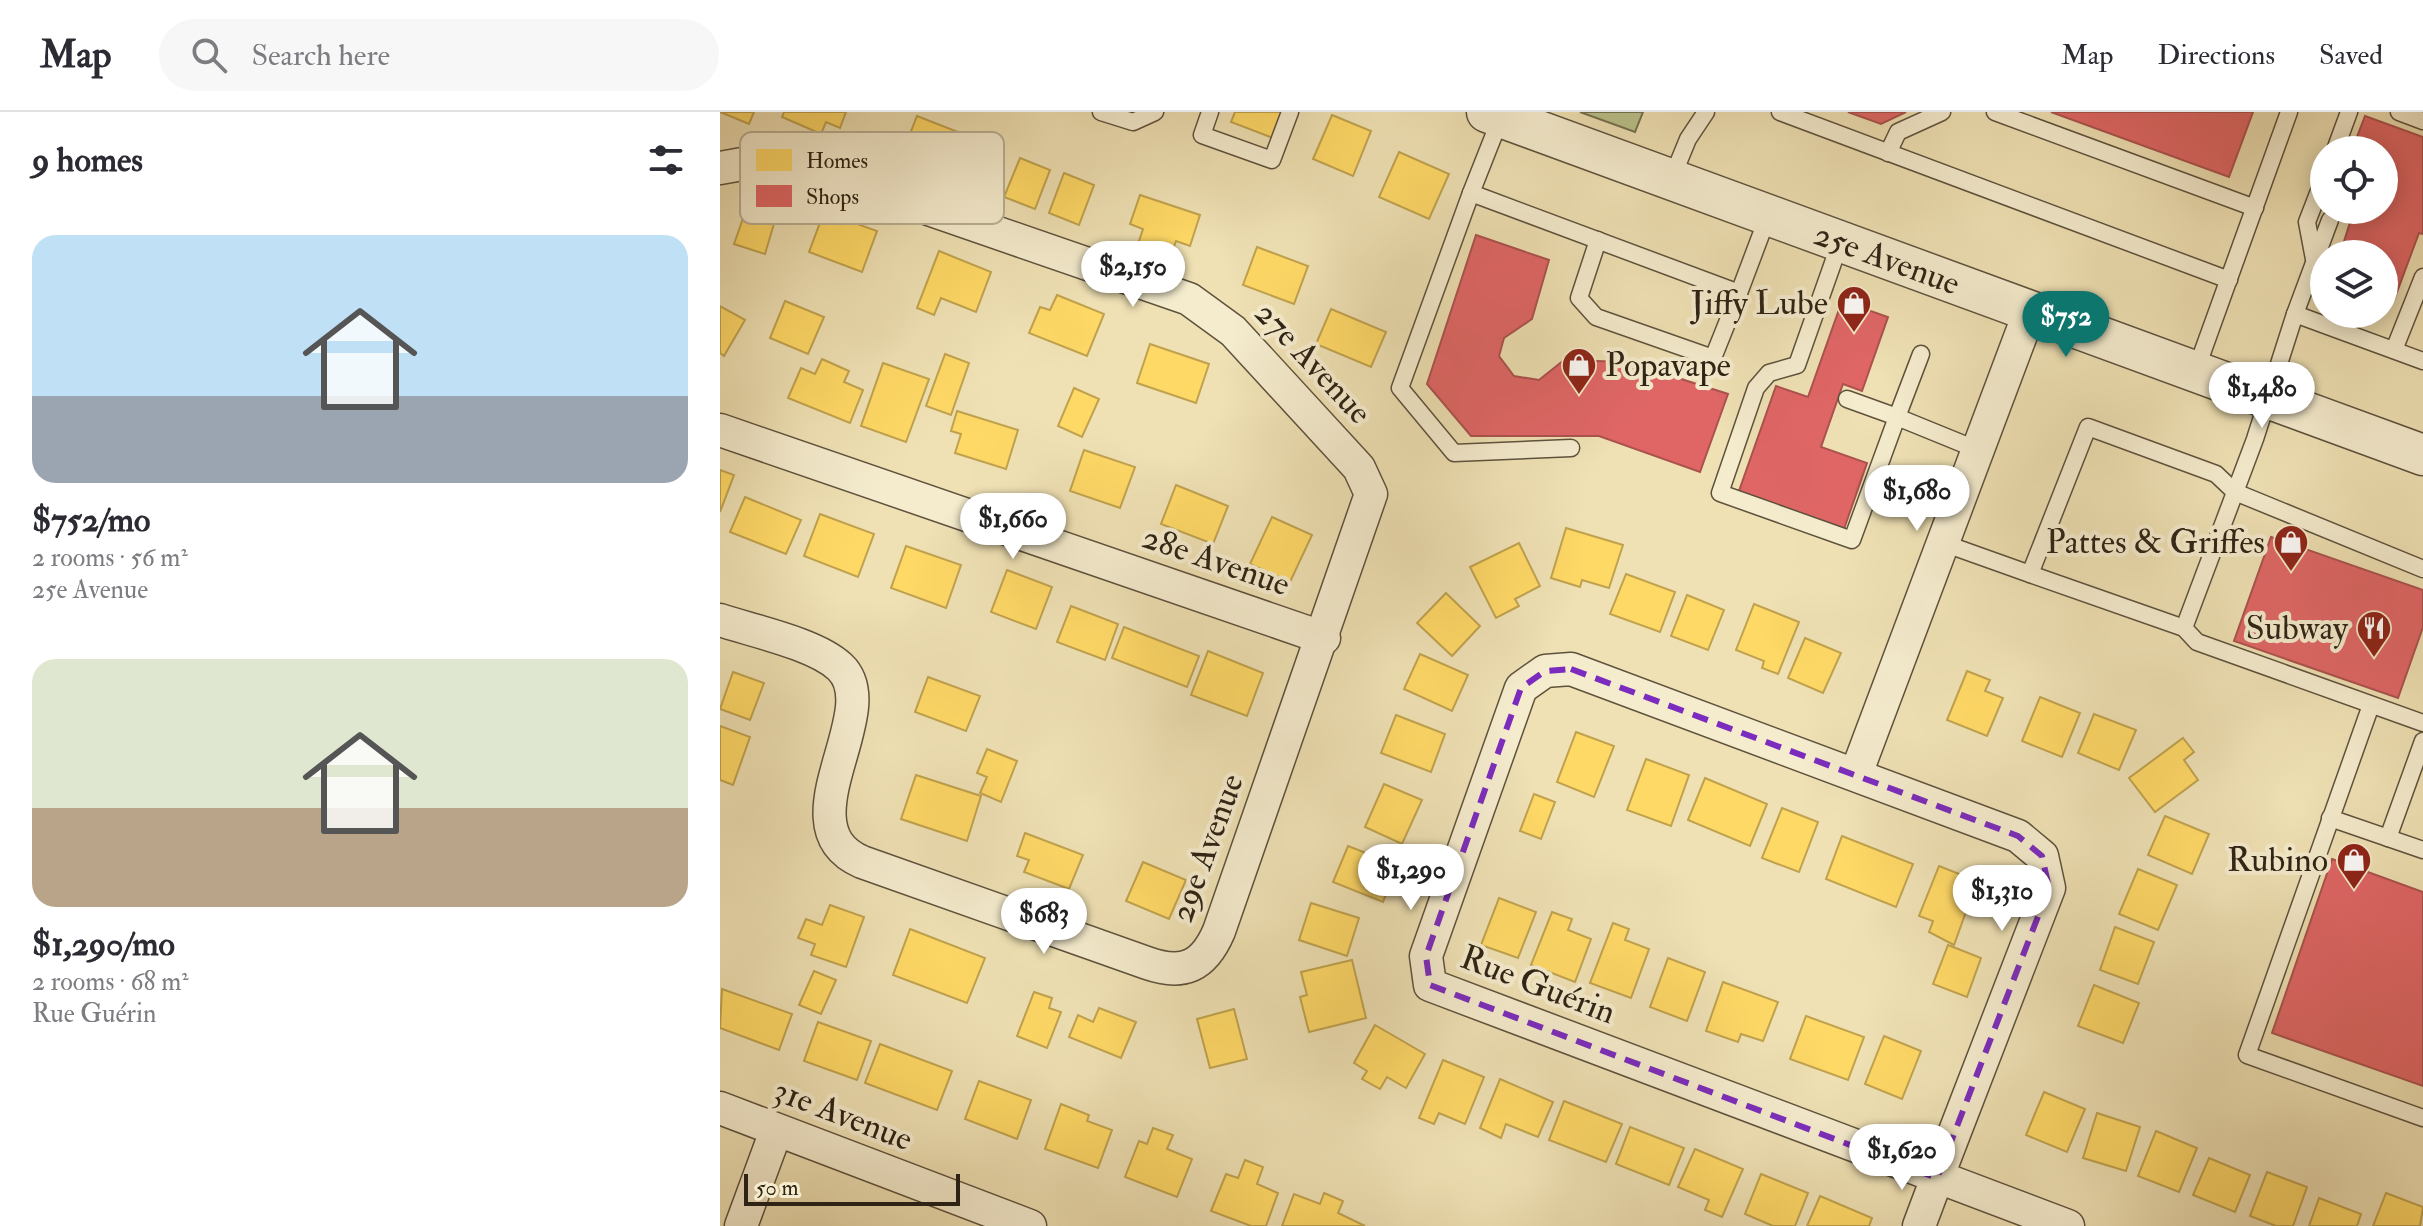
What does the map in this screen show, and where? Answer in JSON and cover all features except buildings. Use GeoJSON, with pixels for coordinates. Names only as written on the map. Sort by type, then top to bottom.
{"type":"FeatureCollection","features":[{"type":"Feature","properties":{"kind":"street","name":"25e Avenue"},"geometry":{"type":"LineString","coordinates":[[1507,116],[1671,181],[2423,455]]}},
{"type":"Feature","properties":{"kind":"street","name":"27e Avenue"},"geometry":{"type":"LineString","coordinates":[[720,168],[740,165]]}},
{"type":"Feature","properties":{"kind":"street","name":"27e Avenue"},"geometry":{"type":"LineString","coordinates":[[974,224],[1189,299],[1211,312],[1344,451],[1370,485],[1370,504],[1324,638]]}},
{"type":"Feature","properties":{"kind":"street"},"geometry":{"type":"LineString","coordinates":[[1919,1226],[2049,888],[2042,856],[2018,836],[1856,774],[2030,311]]}},
{"type":"Feature","properties":{"kind":"street","name":"28e Avenue"},"geometry":{"type":"LineString","coordinates":[[720,430],[1324,638]]}},
{"type":"Feature","properties":{"kind":"street","name":"29e Avenue"},"geometry":{"type":"LineString","coordinates":[[720,620],[822,656],[839,666],[849,679],[851,706],[830,822],[834,842],[842,851],[862,862],[1147,963],[1182,970],[1201,961],[1219,931],[1324,638]]}},
{"type":"Feature","properties":{"kind":"street","name":"Rue Guérin"},"geometry":{"type":"LineString","coordinates":[[1856,774],[1571,669],[1545,671],[1521,688],[1426,956],[1430,985],[2068,1226]]}},
{"type":"Feature","properties":{"kind":"street","name":"31e Avenue"},"geometry":{"type":"LineString","coordinates":[[720,1108],[1030,1226]]}},
{"type":"Feature","properties":{"kind":"street"},"geometry":{"type":"LineString","coordinates":[[741,1226],[776,1131]]}},
{"type":"Feature","properties":{"kind":"lane"},"geometry":{"type":"LineString","coordinates":[[1101,112],[1133,122],[1155,112]]}},
{"type":"Feature","properties":{"kind":"lane"},"geometry":{"type":"LineString","coordinates":[[1210,112],[1202,135],[1272,160],[1290,112]]}},
{"type":"Feature","properties":{"kind":"lane"},"geometry":{"type":"LineString","coordinates":[[1671,181],[1688,139],[1706,112]]}},
{"type":"Feature","properties":{"kind":"lane"},"geometry":{"type":"LineString","coordinates":[[1780,112],[2229,280]]}},
{"type":"Feature","properties":{"kind":"lane"},"geometry":{"type":"LineString","coordinates":[[1888,153],[1898,132],[1942,112]]}},
{"type":"Feature","properties":{"kind":"lane"},"geometry":{"type":"LineString","coordinates":[[1995,112],[2255,208]]}},
{"type":"Feature","properties":{"kind":"lane"},"geometry":{"type":"LineString","coordinates":[[2195,372],[2289,112]]}},
{"type":"Feature","properties":{"kind":"lane"},"geometry":{"type":"LineString","coordinates":[[2340,136],[2349,112]]}},
{"type":"Feature","properties":{"kind":"lane"},"geometry":{"type":"LineString","coordinates":[[2399,112],[2423,121]]}},
{"type":"Feature","properties":{"kind":"lane"},"geometry":{"type":"LineString","coordinates":[[1507,116],[1471,193],[1400,388],[1454,453],[1571,448]]}},
{"type":"Feature","properties":{"kind":"lane"},"geometry":{"type":"LineString","coordinates":[[1471,193],[1739,293]]}},
{"type":"Feature","properties":{"kind":"lane"},"geometry":{"type":"LineString","coordinates":[[2310,214],[2307,222],[2310,240]]}},
{"type":"Feature","properties":{"kind":"lane"},"geometry":{"type":"LineString","coordinates":[[1598,240],[1579,298],[1596,317],[1713,358],[1768,216]]}},
{"type":"Feature","properties":{"kind":"lane"},"geometry":{"type":"LineString","coordinates":[[1840,243],[1797,365],[1769,373],[1756,388],[1720,493],[1852,540],[1921,354]]}},
{"type":"Feature","properties":{"kind":"lane"},"geometry":{"type":"LineString","coordinates":[[2184,628],[2235,492],[2310,272]]}},
{"type":"Feature","properties":{"kind":"lane"},"geometry":{"type":"LineString","coordinates":[[2394,350],[2423,277]]}},
{"type":"Feature","properties":{"kind":"lane"},"geometry":{"type":"LineString","coordinates":[[2295,314],[2423,361]]}},
{"type":"Feature","properties":{"kind":"lane"},"geometry":{"type":"LineString","coordinates":[[1847,399],[1978,450]]}},
{"type":"Feature","properties":{"kind":"lane"},"geometry":{"type":"LineString","coordinates":[[2030,574],[2088,427],[2216,474],[2235,492],[2423,569]]}},
{"type":"Feature","properties":{"kind":"lane"},"geometry":{"type":"LineString","coordinates":[[1943,543],[2184,628],[2197,642],[2423,723]]}},
{"type":"Feature","properties":{"kind":"lane"},"geometry":{"type":"LineString","coordinates":[[2371,705],[2247,1055],[2423,1118]]}},
{"type":"Feature","properties":{"kind":"lane"},"geometry":{"type":"LineString","coordinates":[[2388,838],[2423,741]]}},
{"type":"Feature","properties":{"kind":"lane"},"geometry":{"type":"LineString","coordinates":[[2330,818],[2423,850]]}},
{"type":"Feature","properties":{"kind":"highlighted area"},"geometry":{"type":"Polygon","coordinates":[[[1571,669],[2018,836],[2042,856],[2049,888],[1937,1178],[1430,985],[1426,956],[1521,688],[1545,671],[1571,669]]]}},
{"type":"Feature","properties":{"kind":"green space"},"geometry":{"type":"Polygon","coordinates":[[[1580,112],[1643,112],[1635,132],[1580,112]]]}},
{"type":"Feature","properties":{"kind":"place","name":"Jiffy Lube"},"geometry":{"type":"Point","coordinates":[1854,334]}},
{"type":"Feature","properties":{"kind":"place","name":"Popavape"},"geometry":{"type":"Point","coordinates":[1579,396]}},
{"type":"Feature","properties":{"kind":"place","name":"Pattes & Griffes"},"geometry":{"type":"Point","coordinates":[2291,573]}},
{"type":"Feature","properties":{"kind":"place","name":"Subway"},"geometry":{"type":"Point","coordinates":[2374,659]}},
{"type":"Feature","properties":{"kind":"place","name":"Rubino"},"geometry":{"type":"Point","coordinates":[2354,891]}}]}
